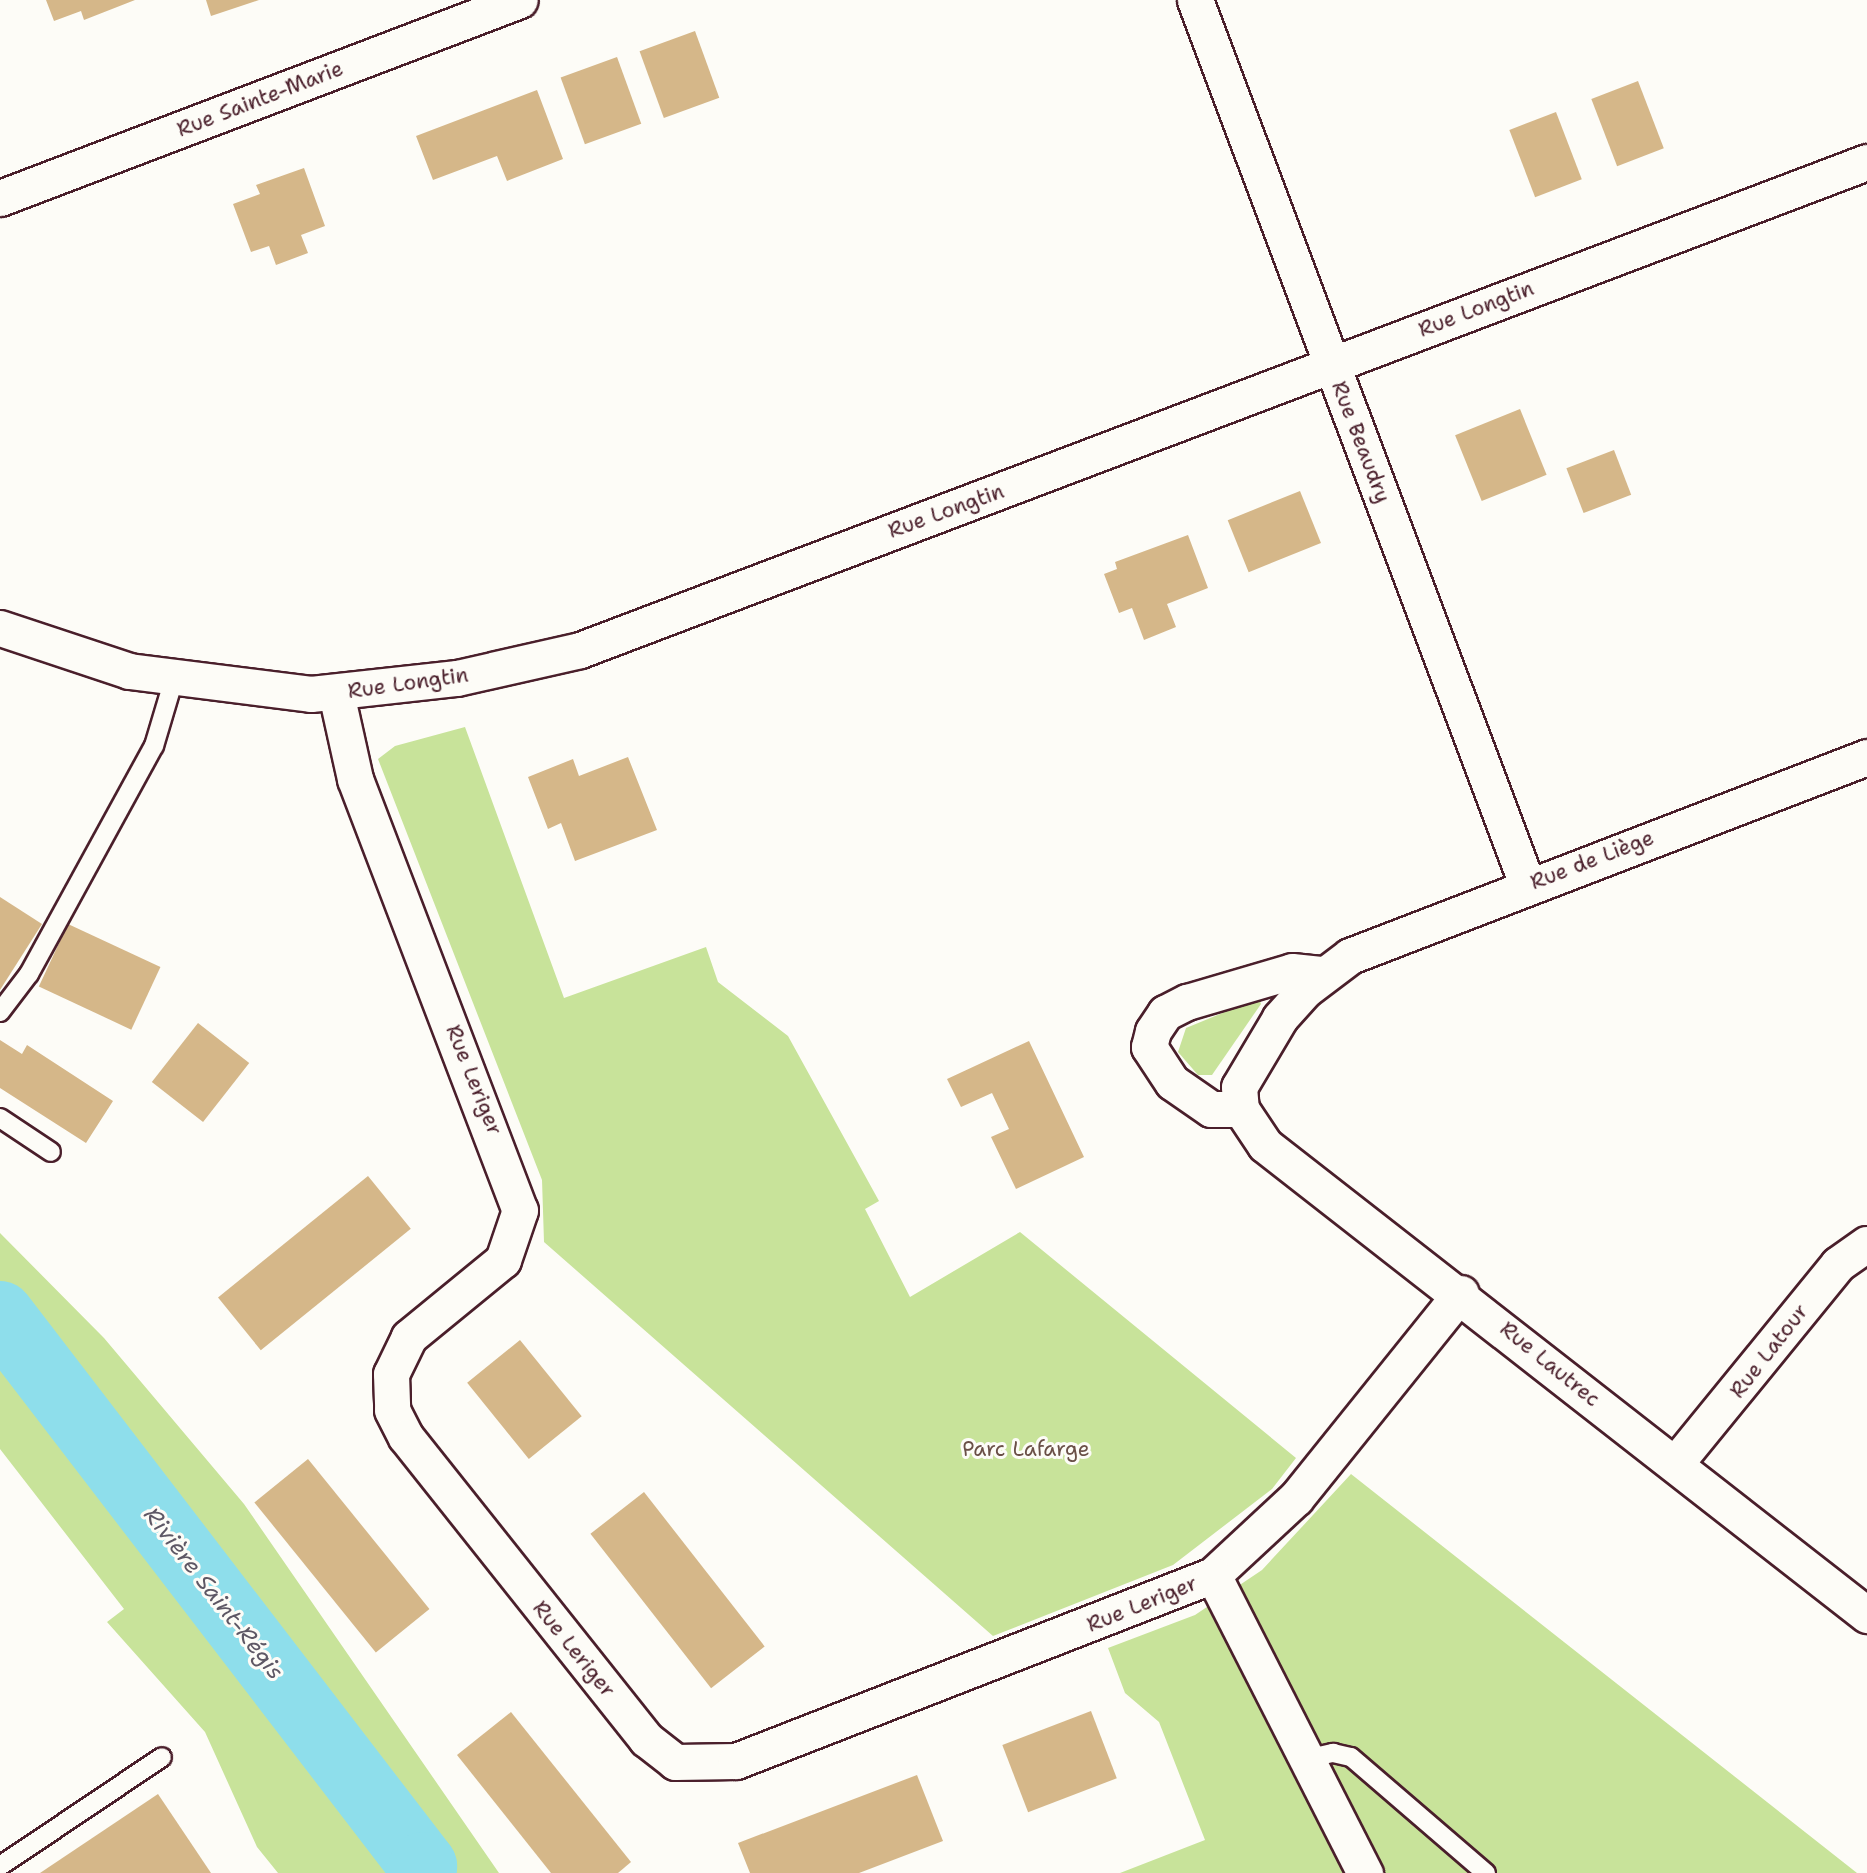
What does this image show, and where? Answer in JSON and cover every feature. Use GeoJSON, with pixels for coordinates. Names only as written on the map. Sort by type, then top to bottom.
{"type":"FeatureCollection","features":[{"type":"Feature","properties":{"kind":"street","name":"Rue Sainte-Marie"},"geometry":{"type":"LineString","coordinates":[[0,198],[520,0]]}},
{"type":"Feature","properties":{"kind":"street","name":"Rue Beaudry"},"geometry":{"type":"LineString","coordinates":[[1195,0],[1527,884]]}},
{"type":"Feature","properties":{"kind":"street","name":"Rue Longtin"},"geometry":{"type":"LineString","coordinates":[[0,628],[88,662],[174,679],[336,693],[457,678],[580,650],[1867,162]]}},
{"type":"Feature","properties":{"kind":"street","name":"Rue Leriger"},"geometry":{"type":"LineString","coordinates":[[336,693],[355,779],[520,1210],[503,1260],[409,1337],[391,1374],[392,1410],[419,1454],[660,1753],[695,1767],[736,1762],[1213,1575],[1296,1498],[1461,1293]]}},
{"type":"Feature","properties":{"kind":"street","name":"Rue de Liège"},"geometry":{"type":"LineString","coordinates":[[1241,1109],[1239,1087],[1248,1063],[1323,974],[1382,940],[1867,757]]}},
{"type":"Feature","properties":{"kind":"street"},"geometry":{"type":"LineString","coordinates":[[1241,1109],[1211,1109],[1172,1082],[1149,1047],[1153,1031],[1165,1013],[1199,998],[1292,971],[1323,974]]}},
{"type":"Feature","properties":{"kind":"street","name":"Rue Lautrec"},"geometry":{"type":"LineString","coordinates":[[1241,1109],[1265,1145],[1461,1293],[1867,1615]]}},
{"type":"Feature","properties":{"kind":"street","name":"Rue Latour"},"geometry":{"type":"LineString","coordinates":[[1675,1464],[1838,1264],[1867,1244]]}},
{"type":"Feature","properties":{"kind":"street"},"geometry":{"type":"LineString","coordinates":[[1213,1575],[1365,1873]]}},
{"type":"Feature","properties":{"kind":"lane"},"geometry":{"type":"LineString","coordinates":[[0,1012],[29,974],[155,746],[174,679]]}},
{"type":"Feature","properties":{"kind":"lane"},"geometry":{"type":"LineString","coordinates":[[0,1118],[51,1152]]}},
{"type":"Feature","properties":{"kind":"lane"},"geometry":{"type":"LineString","coordinates":[[1306,1759],[1333,1753],[1352,1757],[1486,1873]]}},
{"type":"Feature","properties":{"kind":"lane"},"geometry":{"type":"LineString","coordinates":[[0,1866],[162,1757]]}},
{"type":"Feature","properties":{"kind":"green space","name":"Parc Lafarge"},"geometry":{"type":"Polygon","coordinates":[[[465,727],[564,998],[706,947],[718,982],[788,1036],[879,1201],[865,1209],[910,1297],[1020,1232],[1296,1458],[1272,1489],[1173,1565],[993,1636],[544,1242],[542,1180],[378,759],[395,746],[465,727]]]}},
{"type":"Feature","properties":{"kind":"green space"},"geometry":{"type":"Polygon","coordinates":[[[1259,998],[1261,1004],[1212,1075],[1198,1075],[1178,1052],[1186,1028],[1259,998]]]}},
{"type":"Feature","properties":{"kind":"green space"},"geometry":{"type":"Polygon","coordinates":[[[0,1233],[104,1338],[244,1504],[499,1873],[278,1873],[257,1847],[205,1732],[107,1622],[124,1609],[0,1449],[0,1233]]]}},
{"type":"Feature","properties":{"kind":"green space"},"geometry":{"type":"Polygon","coordinates":[[[1351,1474],[1857,1873],[1120,1873],[1205,1840],[1159,1722],[1125,1693],[1108,1648],[1195,1615],[1262,1570],[1351,1474]]]}},
{"type":"Feature","properties":{"kind":"building"},"geometry":{"type":"Polygon","coordinates":[[[46,0],[135,0],[84,20],[81,11],[54,21],[46,0]]]}},
{"type":"Feature","properties":{"kind":"building"},"geometry":{"type":"Polygon","coordinates":[[[206,0],[259,0],[211,16],[206,0]]]}},
{"type":"Feature","properties":{"kind":"building"},"geometry":{"type":"Polygon","coordinates":[[[695,31],[719,98],[664,118],[640,51],[695,31]]]}},
{"type":"Feature","properties":{"kind":"building"},"geometry":{"type":"Polygon","coordinates":[[[617,57],[641,124],[585,144],[561,78],[617,57]]]}},
{"type":"Feature","properties":{"kind":"building"},"geometry":{"type":"Polygon","coordinates":[[[1638,81],[1664,148],[1617,166],[1591,99],[1638,81]]]}},
{"type":"Feature","properties":{"kind":"building"},"geometry":{"type":"Polygon","coordinates":[[[537,90],[563,159],[507,181],[497,156],[433,180],[416,136],[537,90]]]}},
{"type":"Feature","properties":{"kind":"building"},"geometry":{"type":"Polygon","coordinates":[[[1556,112],[1582,179],[1535,197],[1509,130],[1556,112]]]}},
{"type":"Feature","properties":{"kind":"building"},"geometry":{"type":"Polygon","coordinates":[[[304,168],[325,226],[301,235],[308,253],[276,265],[269,246],[251,252],[233,204],[260,194],[256,185],[304,168]]]}},
{"type":"Feature","properties":{"kind":"building"},"geometry":{"type":"Polygon","coordinates":[[[1520,409],[1547,475],[1482,501],[1455,435],[1520,409]]]}},
{"type":"Feature","properties":{"kind":"building"},"geometry":{"type":"Polygon","coordinates":[[[1614,450],[1631,495],[1584,513],[1566,468],[1614,450]]]}},
{"type":"Feature","properties":{"kind":"building"},"geometry":{"type":"Polygon","coordinates":[[[1300,491],[1321,543],[1249,572],[1228,520],[1300,491]]]}},
{"type":"Feature","properties":{"kind":"building"},"geometry":{"type":"Polygon","coordinates":[[[1188,535],[1208,588],[1167,604],[1176,627],[1144,640],[1132,608],[1119,613],[1104,574],[1117,569],[1115,562],[1188,535]]]}},
{"type":"Feature","properties":{"kind":"building"},"geometry":{"type":"Polygon","coordinates":[[[628,757],[657,830],[575,861],[561,823],[548,829],[528,777],[573,759],[579,776],[628,757]]]}},
{"type":"Feature","properties":{"kind":"building"},"geometry":{"type":"Polygon","coordinates":[[[0,897],[42,924],[0,990],[0,897]]]}},
{"type":"Feature","properties":{"kind":"building"},"geometry":{"type":"Polygon","coordinates":[[[68,924],[160,967],[131,1030],[39,987],[68,924]]]}},
{"type":"Feature","properties":{"kind":"building"},"geometry":{"type":"Polygon","coordinates":[[[198,1023],[249,1063],[203,1122],[152,1082],[198,1023]]]}},
{"type":"Feature","properties":{"kind":"building"},"geometry":{"type":"Polygon","coordinates":[[[0,1040],[22,1054],[27,1045],[113,1101],[86,1143],[0,1088],[0,1040]]]}},
{"type":"Feature","properties":{"kind":"building"},"geometry":{"type":"Polygon","coordinates":[[[1029,1041],[1084,1157],[1016,1189],[991,1137],[1009,1129],[992,1093],[961,1107],[947,1079],[1029,1041]]]}},
{"type":"Feature","properties":{"kind":"building"},"geometry":{"type":"Polygon","coordinates":[[[368,1176],[411,1229],[261,1350],[218,1297],[368,1176]]]}},
{"type":"Feature","properties":{"kind":"building"},"geometry":{"type":"Polygon","coordinates":[[[520,1340],[582,1416],[529,1459],[467,1383],[520,1340]]]}},
{"type":"Feature","properties":{"kind":"building"},"geometry":{"type":"Polygon","coordinates":[[[308,1459],[429,1609],[376,1652],[254,1502],[308,1459]]]}},
{"type":"Feature","properties":{"kind":"building"},"geometry":{"type":"Polygon","coordinates":[[[644,1492],[765,1646],[711,1688],[590,1534],[644,1492]]]}},
{"type":"Feature","properties":{"kind":"building"},"geometry":{"type":"Polygon","coordinates":[[[1091,1711],[1117,1778],[1028,1812],[1002,1745],[1091,1711]]]}},
{"type":"Feature","properties":{"kind":"building"},"geometry":{"type":"Polygon","coordinates":[[[511,1712],[631,1862],[618,1873],[551,1873],[457,1755],[511,1712]]]}},
{"type":"Feature","properties":{"kind":"building"},"geometry":{"type":"Polygon","coordinates":[[[917,1775],[943,1841],[859,1873],[750,1873],[738,1843],[917,1775]]]}},
{"type":"Feature","properties":{"kind":"building"},"geometry":{"type":"Polygon","coordinates":[[[158,1794],[211,1873],[40,1873],[158,1794]]]}},
{"type":"Feature","properties":{"kind":"waterway","name":"Rivière Saint-Régis"},"geometry":{"type":"LineString","coordinates":[[0,1315],[423,1866],[420,1873]]}}]}
